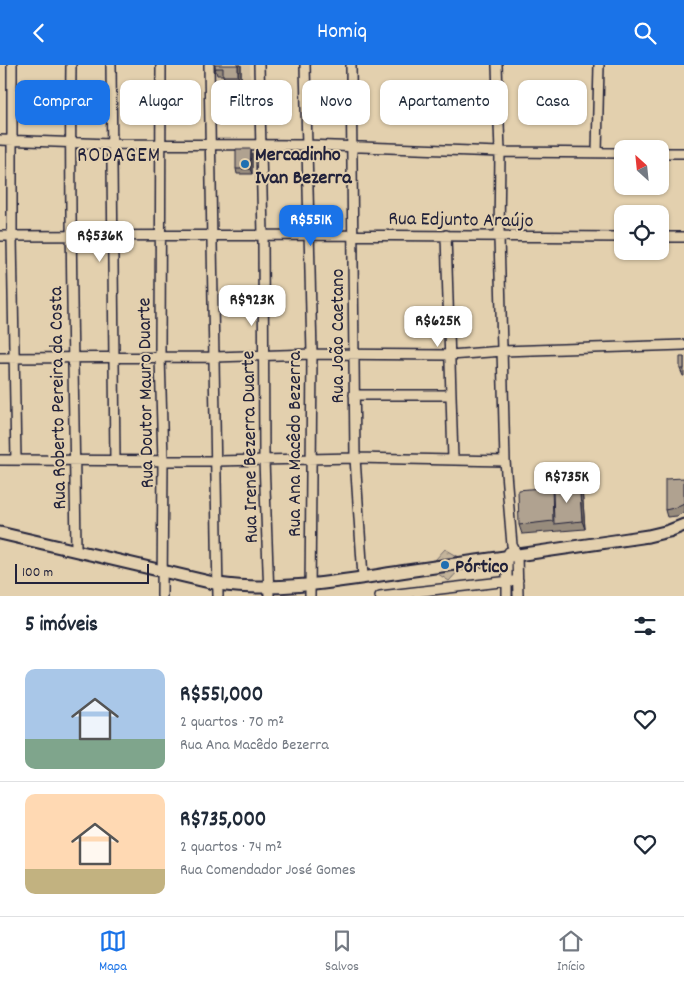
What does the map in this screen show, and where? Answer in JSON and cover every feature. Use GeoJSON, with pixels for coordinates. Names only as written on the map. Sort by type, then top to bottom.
{"type":"FeatureCollection","features":[{"type":"Feature","properties":{"kind":"main road"},"geometry":{"type":"LineString","coordinates":[[0,533],[218,584],[269,592],[512,552],[648,536],[684,525]]}},
{"type":"Feature","properties":{"kind":"street"},"geometry":{"type":"LineString","coordinates":[[12,65],[12,237],[16,460]]}},
{"type":"Feature","properties":{"kind":"street","name":"Rua Roberto Pereira da Costa"},"geometry":{"type":"LineString","coordinates":[[70,65],[70,236],[74,358],[76,550]]}},
{"type":"Feature","properties":{"kind":"street"},"geometry":{"type":"LineString","coordinates":[[111,65],[110,144],[114,460]]}},
{"type":"Feature","properties":{"kind":"street","name":"Rua Doutor Mauro Duarte"},"geometry":{"type":"LineString","coordinates":[[161,65],[160,357],[162,596]]}},
{"type":"Feature","properties":{"kind":"street"},"geometry":{"type":"LineString","coordinates":[[209,65],[218,596]]}},
{"type":"Feature","properties":{"kind":"street","name":"Rua Irene Bezerra Duarte"},"geometry":{"type":"LineString","coordinates":[[259,65],[263,235],[264,460],[269,592]]}},
{"type":"Feature","properties":{"kind":"street","name":"Rua Ana Macêdo Bezerra"},"geometry":{"type":"LineString","coordinates":[[305,65],[312,354],[310,596]]}},
{"type":"Feature","properties":{"kind":"street","name":"Rua João Caetano"},"geometry":{"type":"LineString","coordinates":[[351,65],[350,146],[353,235],[355,458],[363,577]]}},
{"type":"Feature","properties":{"kind":"street"},"geometry":{"type":"LineString","coordinates":[[497,65],[500,152],[499,237],[506,461],[512,552],[518,580],[518,596]]}},
{"type":"Feature","properties":{"kind":"street"},"geometry":{"type":"LineString","coordinates":[[597,153],[599,65]]}},
{"type":"Feature","properties":{"kind":"street"},"geometry":{"type":"LineString","coordinates":[[0,140],[110,144],[261,144],[500,152],[614,153]]}},
{"type":"Feature","properties":{"kind":"street"},"geometry":{"type":"LineString","coordinates":[[669,153],[684,153]]}},
{"type":"Feature","properties":{"kind":"street"},"geometry":{"type":"LineString","coordinates":[[446,235],[453,459]]}},
{"type":"Feature","properties":{"kind":"street","name":"Rua Edjunto Araújo"},"geometry":{"type":"LineString","coordinates":[[0,236],[446,235],[614,237]]}},
{"type":"Feature","properties":{"kind":"street"},"geometry":{"type":"LineString","coordinates":[[669,237],[684,237]]}},
{"type":"Feature","properties":{"kind":"street"},"geometry":{"type":"LineString","coordinates":[[0,358],[214,357],[312,354],[450,355],[503,351],[684,345]]}},
{"type":"Feature","properties":{"kind":"street"},"geometry":{"type":"LineString","coordinates":[[354,395],[450,395]]}},
{"type":"Feature","properties":{"kind":"street"},"geometry":{"type":"LineString","coordinates":[[0,460],[216,461],[355,458],[506,461]]}},
{"type":"Feature","properties":{"kind":"street"},"geometry":{"type":"LineString","coordinates":[[507,596],[507,581],[512,552]]}},
{"type":"Feature","properties":{"kind":"street"},"geometry":{"type":"LineString","coordinates":[[380,596],[518,580]]}},
{"type":"Feature","properties":{"kind":"shaded area"},"geometry":{"type":"Polygon","coordinates":[[[215,65],[250,65],[250,80],[215,80],[215,65]]]}},
{"type":"Feature","properties":{"kind":"shaded area"},"geometry":{"type":"Polygon","coordinates":[[[445,549],[459,557],[460,569],[449,581],[435,572],[435,560],[445,549]]]}},
{"type":"Feature","properties":{"kind":"building"},"geometry":{"type":"Polygon","coordinates":[[[215,65],[238,65],[238,76],[223,76],[223,68],[215,68],[215,65]]]}},
{"type":"Feature","properties":{"kind":"building","name":"Mercadinho Ivan Bezerra"},"geometry":{"type":"Polygon","coordinates":[[[236,149],[251,149],[250,169],[236,169],[236,149]]]}},
{"type":"Feature","properties":{"kind":"building"},"geometry":{"type":"Polygon","coordinates":[[[680,357],[684,357],[684,369],[680,369],[680,357]]]}},
{"type":"Feature","properties":{"kind":"building"},"geometry":{"type":"Polygon","coordinates":[[[684,478],[684,503],[665,510],[665,479],[684,478]]]}},
{"type":"Feature","properties":{"kind":"building"},"geometry":{"type":"Polygon","coordinates":[[[579,480],[582,521],[554,524],[553,489],[579,480]]]}},
{"type":"Feature","properties":{"kind":"building"},"geometry":{"type":"Polygon","coordinates":[[[552,487],[553,521],[519,525],[518,490],[552,487]]]}},
{"type":"Feature","properties":{"kind":"place","name":"Mercadinho Ivan Bezerra"},"geometry":{"type":"Point","coordinates":[245,164]}},
{"type":"Feature","properties":{"kind":"place","name":"Pórtico"},"geometry":{"type":"Point","coordinates":[445,565]}},
{"type":"Feature","properties":{"kind":"district","name":"RODAGEM"},"geometry":{"type":"Point","coordinates":[119,154]}}]}
